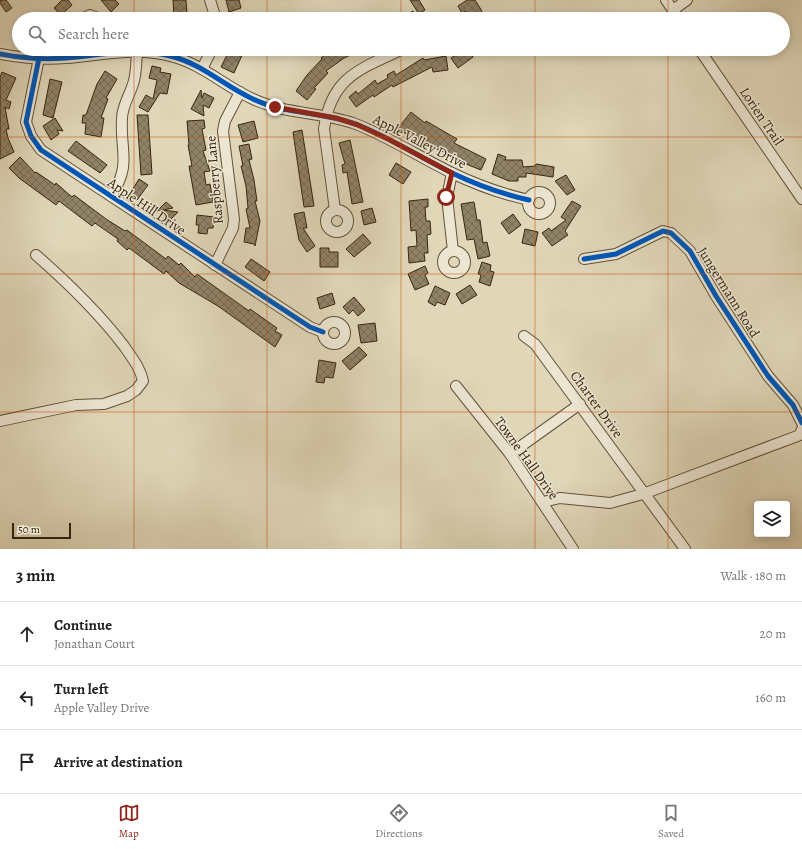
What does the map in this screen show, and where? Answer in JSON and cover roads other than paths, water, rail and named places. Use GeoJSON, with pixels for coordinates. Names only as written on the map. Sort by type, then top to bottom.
{"type":"FeatureCollection","features":[{"type":"Feature","properties":{"kind":"street"},"geometry":{"type":"LineString","coordinates":[[210,0],[214,12]]}},
{"type":"Feature","properties":{"kind":"street"},"geometry":{"type":"LineString","coordinates":[[666,0],[673,10],[687,0]]}},
{"type":"Feature","properties":{"kind":"street","name":"Apple Valley Drive"},"geometry":{"type":"LineString","coordinates":[[0,54],[12,55]]}},
{"type":"Feature","properties":{"kind":"street","name":"Apple Valley Drive"},"geometry":{"type":"LineString","coordinates":[[20,56],[40,58],[58,56]]}},
{"type":"Feature","properties":{"kind":"street"},"geometry":{"type":"LineString","coordinates":[[111,196],[123,176],[125,166],[122,119],[124,106],[136,73],[137,56]]}},
{"type":"Feature","properties":{"kind":"street","name":"Apple Valley Drive"},"geometry":{"type":"LineString","coordinates":[[167,56],[202,69],[252,99],[275,107],[347,121],[374,132],[452,173],[493,190],[529,200]]}},
{"type":"Feature","properties":{"kind":"street"},"geometry":{"type":"LineString","coordinates":[[202,69],[208,56]]}},
{"type":"Feature","properties":{"kind":"street"},"geometry":{"type":"LineString","coordinates":[[335,210],[324,129],[325,116],[337,90],[346,79],[388,56]]}},
{"type":"Feature","properties":{"kind":"street","name":"Lorien Trail"},"geometry":{"type":"LineString","coordinates":[[704,56],[802,199]]}},
{"type":"Feature","properties":{"kind":"street","name":"Apple Hill Drive"},"geometry":{"type":"LineString","coordinates":[[40,58],[26,122],[31,136],[41,150],[310,327],[323,332]]}},
{"type":"Feature","properties":{"kind":"street","name":"Raspberry Lane"},"geometry":{"type":"LineString","coordinates":[[215,265],[233,228],[234,219],[223,131],[225,121],[240,92]]}},
{"type":"Feature","properties":{"kind":"street"},"geometry":{"type":"LineString","coordinates":[[452,173],[446,197],[453,252]]}},
{"type":"Feature","properties":{"kind":"street","name":"Jungermann Road"},"geometry":{"type":"LineString","coordinates":[[584,258],[616,254],[663,232],[671,233],[690,250],[716,296],[768,376],[793,404],[802,423]]}},
{"type":"Feature","properties":{"kind":"street"},"geometry":{"type":"LineString","coordinates":[[0,420],[76,405],[104,404],[127,396],[136,390],[143,381],[141,370],[108,325],[81,296],[36,255]]}},
{"type":"Feature","properties":{"kind":"street","name":"Charter Drive"},"geometry":{"type":"LineString","coordinates":[[524,336],[535,344],[580,404],[643,494],[685,549]]}},
{"type":"Feature","properties":{"kind":"street","name":"Towne Hall Drive"},"geometry":{"type":"LineString","coordinates":[[456,386],[510,454],[573,549]]}},
{"type":"Feature","properties":{"kind":"street"},"geometry":{"type":"LineString","coordinates":[[510,454],[580,404]]}},
{"type":"Feature","properties":{"kind":"street"},"geometry":{"type":"LineString","coordinates":[[543,502],[560,498],[610,503],[643,494],[800,435],[802,429]]}}]}
